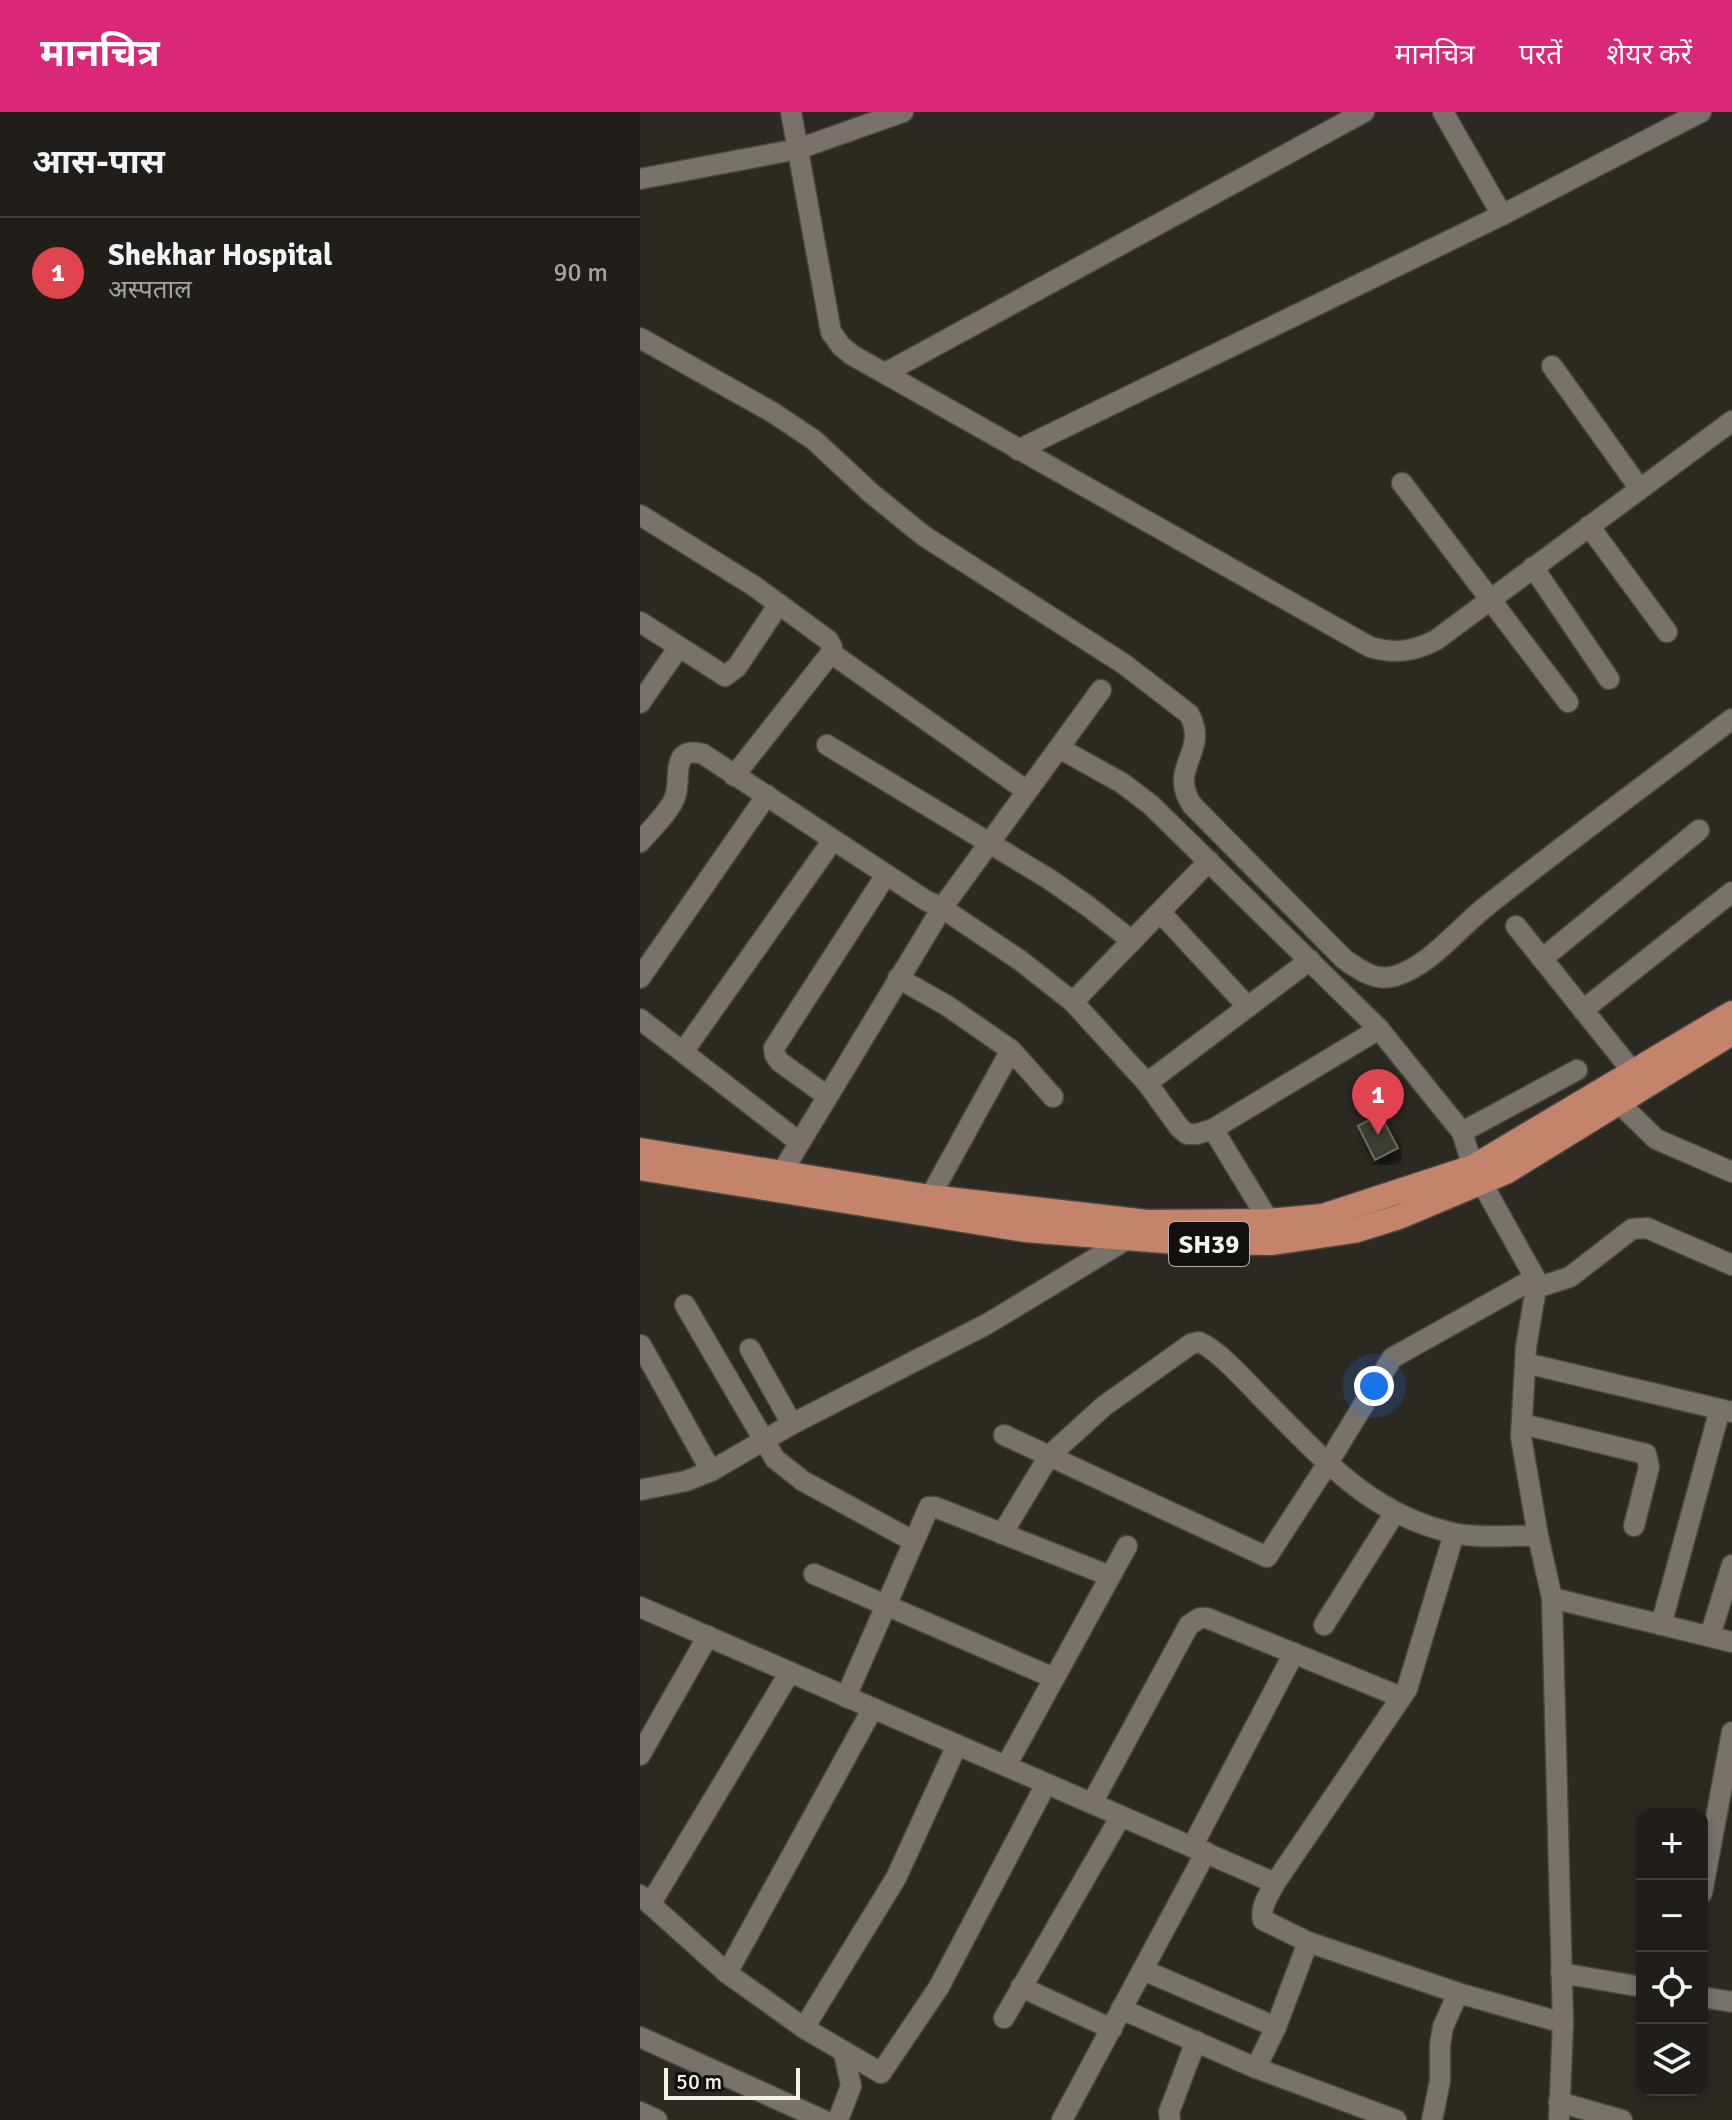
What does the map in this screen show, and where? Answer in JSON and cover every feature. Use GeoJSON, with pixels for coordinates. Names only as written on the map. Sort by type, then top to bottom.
{"type":"FeatureCollection","features":[{"type":"Feature","properties":{"kind":"main road","name":"SH39"},"geometry":{"type":"LineString","coordinates":[[640,1150],[930,1197],[1147,1222],[1269,1221],[1323,1216],[1477,1175],[1506,1172],[1620,1104],[1640,1080],[1732,1013]]}},
{"type":"Feature","properties":{"kind":"main road","name":"SH39"},"geometry":{"type":"LineString","coordinates":[[640,1168],[1025,1230],[1225,1244],[1272,1243],[1354,1231],[1399,1217],[1640,1080],[1732,1033]]}},
{"type":"Feature","properties":{"kind":"street"},"geometry":{"type":"LineString","coordinates":[[791,112],[831,332],[841,346],[1018,450],[1370,647],[1399,653],[1415,651],[1436,640],[1732,421]]}},
{"type":"Feature","properties":{"kind":"street"},"geometry":{"type":"LineString","coordinates":[[640,179],[798,149],[903,112]]}},
{"type":"Feature","properties":{"kind":"street"},"geometry":{"type":"LineString","coordinates":[[887,372],[1364,112]]}},
{"type":"Feature","properties":{"kind":"street"},"geometry":{"type":"LineString","coordinates":[[1443,112],[1502,215]]}},
{"type":"Feature","properties":{"kind":"street"},"geometry":{"type":"LineString","coordinates":[[1018,450],[1502,215],[1701,112]]}},
{"type":"Feature","properties":{"kind":"street"},"geometry":{"type":"LineString","coordinates":[[640,338],[772,412],[814,440],[871,493],[924,536],[1124,664],[1189,714],[1196,725],[1196,735],[1182,783],[1192,805],[1345,960],[1364,973],[1390,978],[1410,971],[1482,910],[1732,719]]}},
{"type":"Feature","properties":{"kind":"street"},"geometry":{"type":"LineString","coordinates":[[1552,366],[1640,489]]}},
{"type":"Feature","properties":{"kind":"street"},"geometry":{"type":"LineString","coordinates":[[1402,483],[1568,702]]}},
{"type":"Feature","properties":{"kind":"street"},"geometry":{"type":"LineString","coordinates":[[640,515],[779,604],[828,640],[832,647],[831,653],[734,776]]}},
{"type":"Feature","properties":{"kind":"street"},"geometry":{"type":"LineString","coordinates":[[1589,526],[1667,632]]}},
{"type":"Feature","properties":{"kind":"street"},"geometry":{"type":"LineString","coordinates":[[1533,567],[1609,679]]}},
{"type":"Feature","properties":{"kind":"street"},"geometry":{"type":"LineString","coordinates":[[640,622],[725,676],[731,674],[779,604]]}},
{"type":"Feature","properties":{"kind":"street"},"geometry":{"type":"LineString","coordinates":[[640,703],[679,647]]}},
{"type":"Feature","properties":{"kind":"street"},"geometry":{"type":"LineString","coordinates":[[831,653],[1027,791]]}},
{"type":"Feature","properties":{"kind":"street"},"geometry":{"type":"LineString","coordinates":[[782,1172],[942,908],[1101,690]]}},
{"type":"Feature","properties":{"kind":"street"},"geometry":{"type":"LineString","coordinates":[[827,745],[1059,886],[1132,941]]}},
{"type":"Feature","properties":{"kind":"street"},"geometry":{"type":"LineString","coordinates":[[1059,748],[1122,783],[1142,798],[1379,1029],[1462,1132],[1477,1175],[1536,1283],[1525,1363],[1522,1424],[1523,1457],[1552,1598],[1563,2023],[1559,2111],[1622,2120]]}},
{"type":"Feature","properties":{"kind":"street"},"geometry":{"type":"LineString","coordinates":[[640,842],[674,800],[678,766],[687,753],[694,751],[703,754],[1021,961],[1073,1002],[1147,1083],[1187,1134],[1213,1129],[1379,1029]]}},
{"type":"Feature","properties":{"kind":"street"},"geometry":{"type":"LineString","coordinates":[[640,978],[767,795]]}},
{"type":"Feature","properties":{"kind":"street"},"geometry":{"type":"LineString","coordinates":[[1542,959],[1699,830]]}},
{"type":"Feature","properties":{"kind":"street"},"geometry":{"type":"LineString","coordinates":[[683,1052],[833,840]]}},
{"type":"Feature","properties":{"kind":"street"},"geometry":{"type":"LineString","coordinates":[[1073,1002],[1209,861]]}},
{"type":"Feature","properties":{"kind":"street"},"geometry":{"type":"LineString","coordinates":[[827,1096],[780,1062],[774,1048],[886,875]]}},
{"type":"Feature","properties":{"kind":"street"},"geometry":{"type":"LineString","coordinates":[[1583,1010],[1732,892]]}},
{"type":"Feature","properties":{"kind":"street"},"geometry":{"type":"LineString","coordinates":[[1160,912],[1248,1007]]}},
{"type":"Feature","properties":{"kind":"street"},"geometry":{"type":"LineString","coordinates":[[1516,926],[1640,1080]]}},
{"type":"Feature","properties":{"kind":"street"},"geometry":{"type":"LineString","coordinates":[[1147,1083],[1310,960]]}},
{"type":"Feature","properties":{"kind":"street"},"geometry":{"type":"LineString","coordinates":[[898,978],[946,1005],[1011,1050],[1053,1097]]}},
{"type":"Feature","properties":{"kind":"street"},"geometry":{"type":"LineString","coordinates":[[640,1019],[799,1142]]}},
{"type":"Feature","properties":{"kind":"street"},"geometry":{"type":"LineString","coordinates":[[930,1197],[1011,1050]]}},
{"type":"Feature","properties":{"kind":"street"},"geometry":{"type":"LineString","coordinates":[[1462,1132],[1577,1070]]}},
{"type":"Feature","properties":{"kind":"street"},"geometry":{"type":"LineString","coordinates":[[1620,1104],[1656,1139],[1732,1172]]}},
{"type":"Feature","properties":{"kind":"street"},"geometry":{"type":"LineString","coordinates":[[1213,1129],[1269,1221]]}},
{"type":"Feature","properties":{"kind":"street"},"geometry":{"type":"LineString","coordinates":[[1004,1435],[1262,1557],[1270,1554],[1392,1358],[1536,1283],[1570,1277],[1632,1229],[1647,1228],[1732,1265]]}},
{"type":"Feature","properties":{"kind":"street"},"geometry":{"type":"LineString","coordinates":[[640,1490],[686,1481],[711,1471],[792,1424],[987,1324],[1129,1238]]}},
{"type":"Feature","properties":{"kind":"street"},"geometry":{"type":"LineString","coordinates":[[685,1305],[775,1459],[788,1471],[913,1541]]}},
{"type":"Feature","properties":{"kind":"street"},"geometry":{"type":"LineString","coordinates":[[1002,1534],[1049,1456],[1104,1406],[1191,1344],[1199,1342],[1242,1379],[1328,1463],[1394,1514],[1454,1534],[1538,1536]]}},
{"type":"Feature","properties":{"kind":"street"},"geometry":{"type":"LineString","coordinates":[[641,1345],[711,1471]]}},
{"type":"Feature","properties":{"kind":"street"},"geometry":{"type":"LineString","coordinates":[[750,1349],[792,1424]]}},
{"type":"Feature","properties":{"kind":"street"},"geometry":{"type":"LineString","coordinates":[[1525,1363],[1726,1410],[1661,1625]]}},
{"type":"Feature","properties":{"kind":"street"},"geometry":{"type":"LineString","coordinates":[[1522,1424],[1646,1454],[1649,1467],[1634,1526]]}},
{"type":"Feature","properties":{"kind":"street"},"geometry":{"type":"LineString","coordinates":[[846,1697],[929,1507],[1110,1576]]}},
{"type":"Feature","properties":{"kind":"street"},"geometry":{"type":"LineString","coordinates":[[1324,1625],[1394,1514]]}},
{"type":"Feature","properties":{"kind":"street"},"geometry":{"type":"LineString","coordinates":[[1454,1534],[1407,1689],[1275,1883],[1263,1905],[1263,1920],[1308,1942],[1458,1993],[1563,2023]]}},
{"type":"Feature","properties":{"kind":"street"},"geometry":{"type":"LineString","coordinates":[[1006,1766],[1127,1546]]}},
{"type":"Feature","properties":{"kind":"street"},"geometry":{"type":"LineString","coordinates":[[1710,1636],[1732,1565]]}},
{"type":"Feature","properties":{"kind":"street"},"geometry":{"type":"LineString","coordinates":[[814,1574],[1054,1678]]}},
{"type":"Feature","properties":{"kind":"street"},"geometry":{"type":"LineString","coordinates":[[1552,1598],[1732,1642]]}},
{"type":"Feature","properties":{"kind":"street"},"geometry":{"type":"LineString","coordinates":[[640,1607],[1275,1883]]}},
{"type":"Feature","properties":{"kind":"street"},"geometry":{"type":"LineString","coordinates":[[1092,1803],[1189,1625],[1194,1621],[1207,1618],[1401,1697]]}},
{"type":"Feature","properties":{"kind":"street"},"geometry":{"type":"LineString","coordinates":[[640,1755],[648,1725],[708,1636]]}},
{"type":"Feature","properties":{"kind":"street"},"geometry":{"type":"LineString","coordinates":[[1062,2120],[1143,1970],[1294,1653]]}},
{"type":"Feature","properties":{"kind":"street"},"geometry":{"type":"LineString","coordinates":[[790,1672],[646,1899],[727,1973],[804,2028],[876,2072],[885,2070],[939,1987],[1046,1784]]}},
{"type":"Feature","properties":{"kind":"street"},"geometry":{"type":"LineString","coordinates":[[727,1973],[873,1708]]}},
{"type":"Feature","properties":{"kind":"street"},"geometry":{"type":"LineString","coordinates":[[1704,1880],[1732,1732]]}},
{"type":"Feature","properties":{"kind":"street"},"geometry":{"type":"LineString","coordinates":[[804,2028],[896,1878],[957,1745]]}},
{"type":"Feature","properties":{"kind":"street"},"geometry":{"type":"LineString","coordinates":[[1004,2018],[1121,1816]]}},
{"type":"Feature","properties":{"kind":"street"},"geometry":{"type":"LineString","coordinates":[[1256,2068],[1276,2027],[1308,1942]]}},
{"type":"Feature","properties":{"kind":"street"},"geometry":{"type":"LineString","coordinates":[[1143,1970],[1276,2027]]}},
{"type":"Feature","properties":{"kind":"street"},"geometry":{"type":"LineString","coordinates":[[1561,1973],[1636,1986]]}},
{"type":"Feature","properties":{"kind":"street"},"geometry":{"type":"LineString","coordinates":[[1021,1987],[1112,2029]]}},
{"type":"Feature","properties":{"kind":"street"},"geometry":{"type":"LineString","coordinates":[[1432,2120],[1440,2081],[1443,2027],[1458,1993]]}},
{"type":"Feature","properties":{"kind":"street"},"geometry":{"type":"LineString","coordinates":[[1708,1998],[1732,2002]]}},
{"type":"Feature","properties":{"kind":"street"},"geometry":{"type":"LineString","coordinates":[[1121,2009],[1256,2068],[1396,2120]]}},
{"type":"Feature","properties":{"kind":"street"},"geometry":{"type":"LineString","coordinates":[[640,2037],[823,2120]]}},
{"type":"Feature","properties":{"kind":"street"},"geometry":{"type":"LineString","coordinates":[[1170,2120],[1169,2112],[1196,2041]]}},
{"type":"Feature","properties":{"kind":"street"},"geometry":{"type":"LineString","coordinates":[[838,2120],[851,2080],[844,2053]]}},
{"type":"Feature","properties":{"kind":"street"},"geometry":{"type":"LineString","coordinates":[[640,2112],[657,2120]]}},
{"type":"Feature","properties":{"kind":"building"},"geometry":{"type":"Polygon","coordinates":[[[1380,1114],[1398,1148],[1375,1160],[1358,1126],[1380,1114]]]}},
{"type":"Feature","properties":{"kind":"place","name":"Shekhar Hospital"},"geometry":{"type":"Point","coordinates":[1378,1135]}}]}
